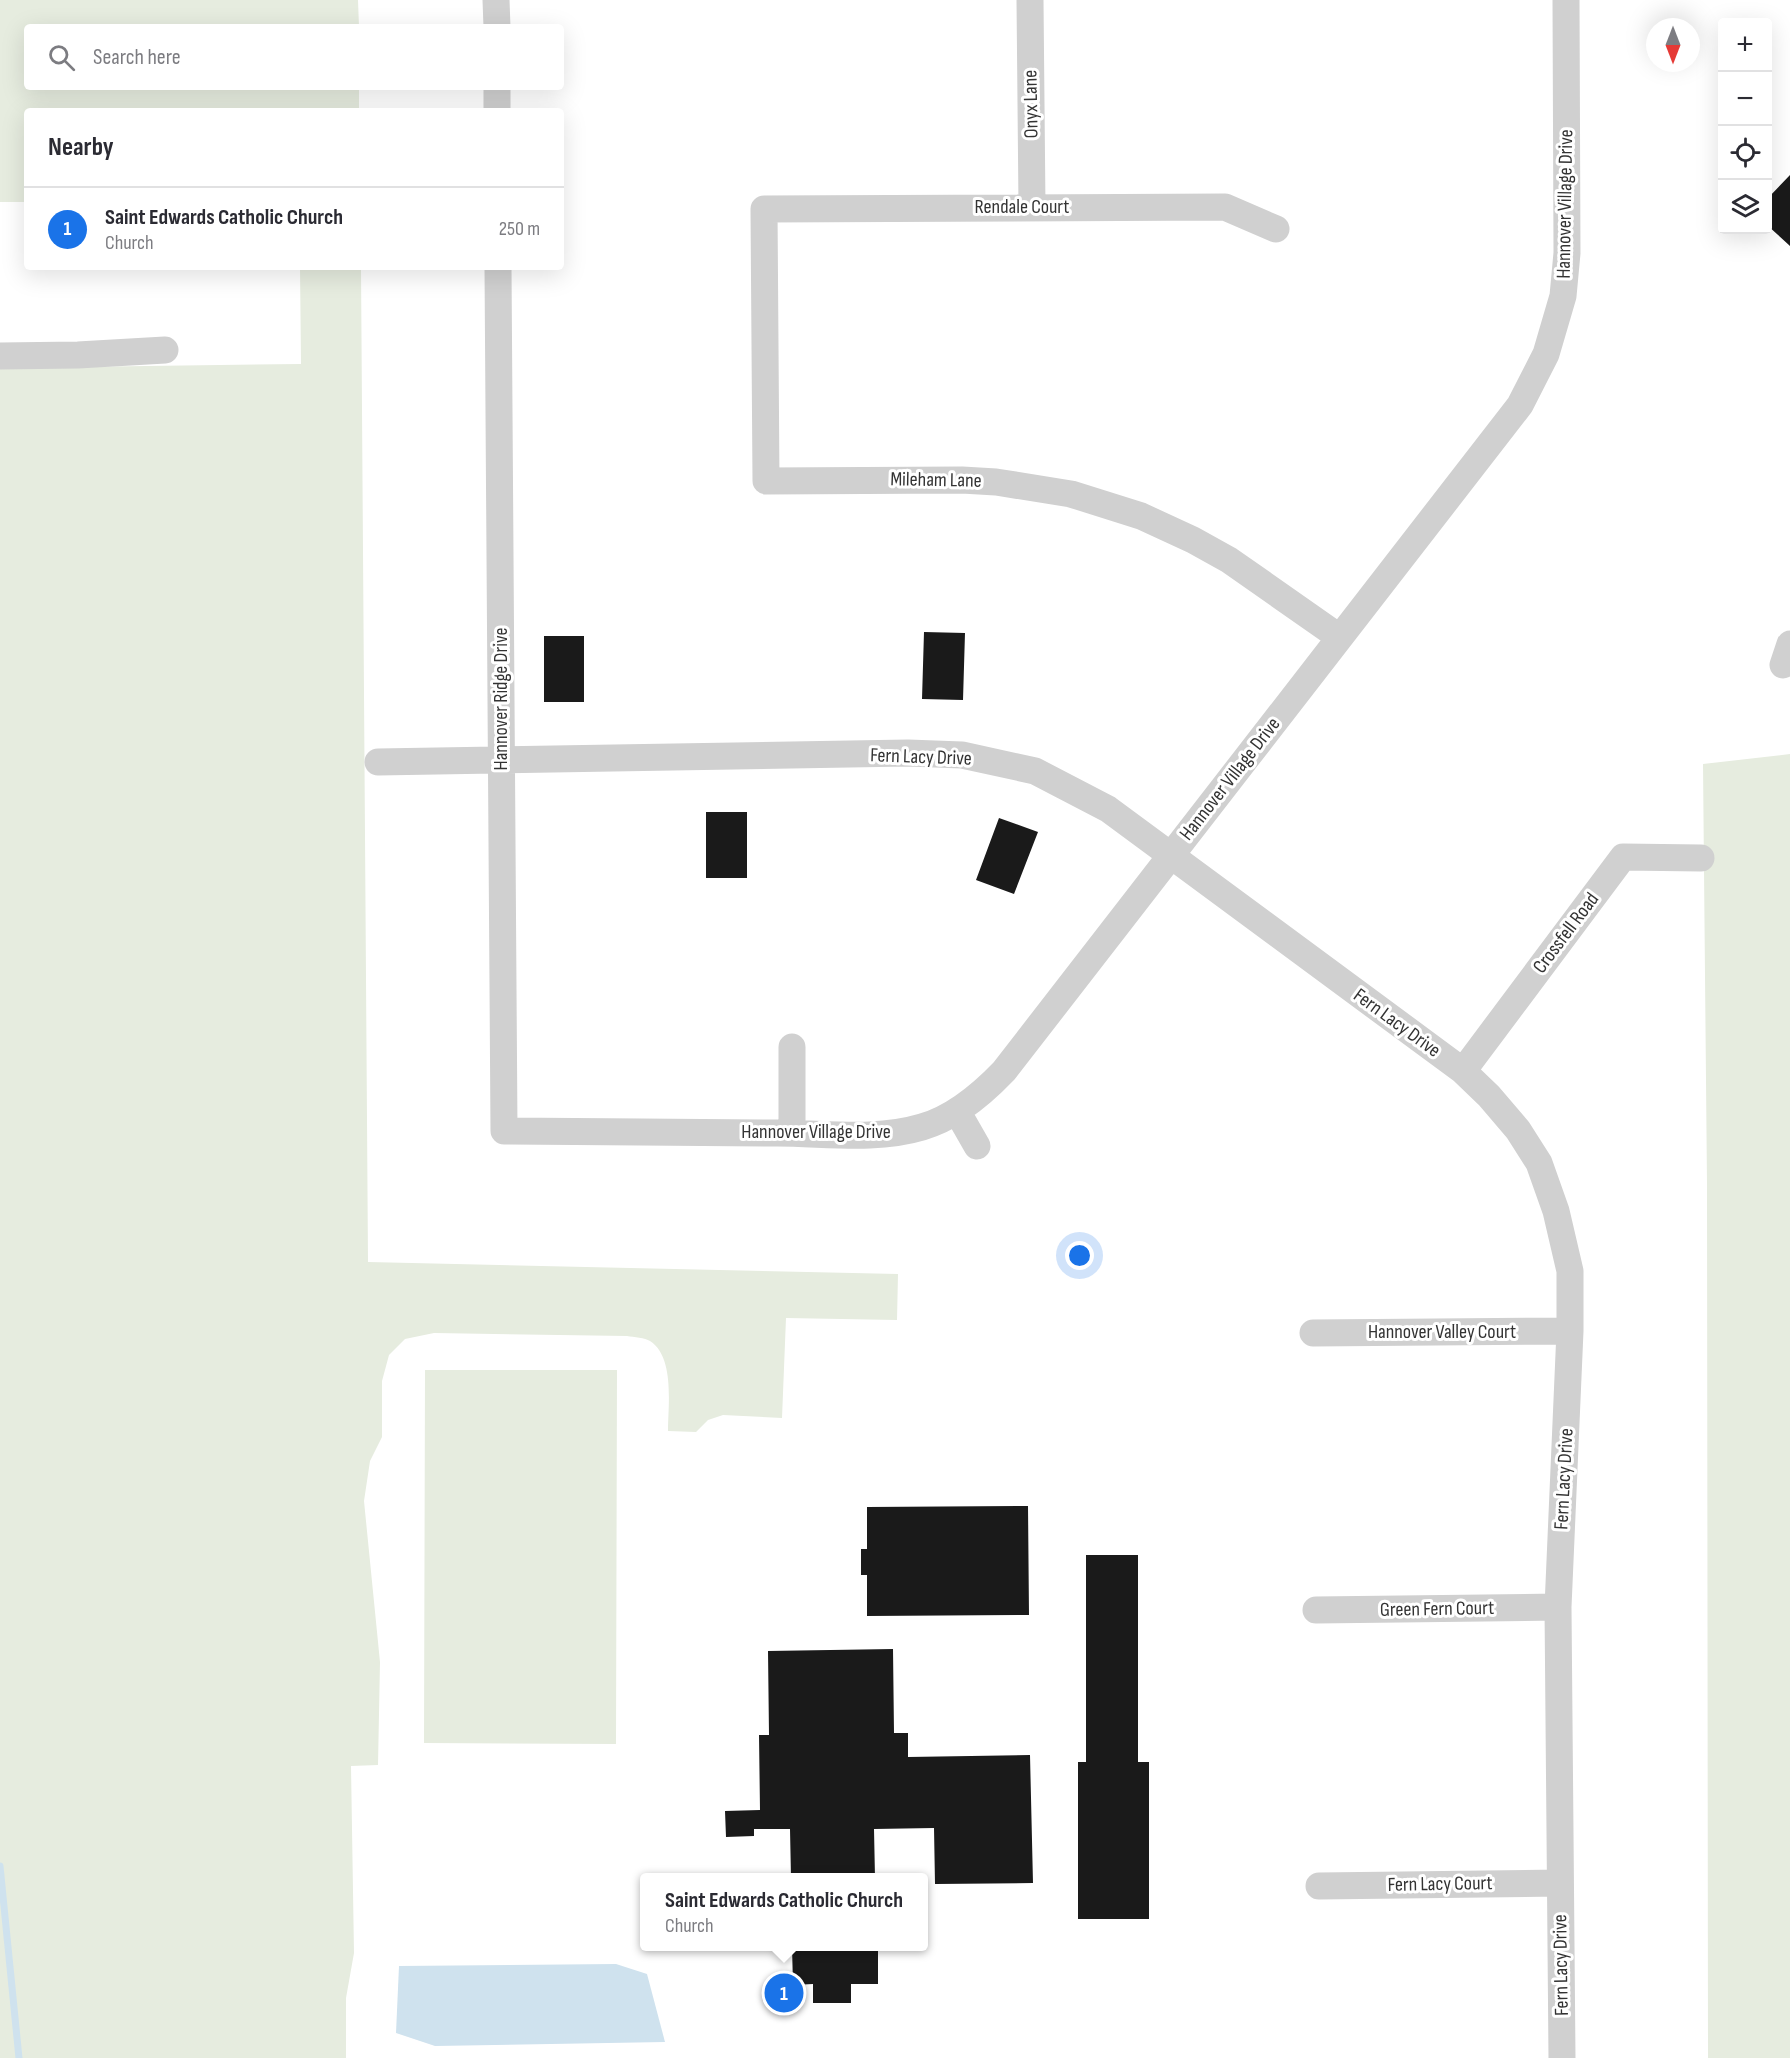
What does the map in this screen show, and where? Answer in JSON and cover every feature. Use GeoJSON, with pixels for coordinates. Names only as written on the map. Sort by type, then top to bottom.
{"type":"FeatureCollection","features":[{"type":"Feature","properties":{"kind":"street"},"geometry":{"type":"LineString","coordinates":[[496,0],[496,24]]}},
{"type":"Feature","properties":{"kind":"street","name":"Onyx Lane"},"geometry":{"type":"LineString","coordinates":[[1030,0],[1032,207]]}},
{"type":"Feature","properties":{"kind":"street","name":"Hannover Village Drive"},"geometry":{"type":"LineString","coordinates":[[504,1131],[884,1135],[924,1127],[957,1111],[988,1088],[1004,1071],[1521,405],[1546,354],[1563,296],[1567,252],[1566,0]]}},
{"type":"Feature","properties":{"kind":"street"},"geometry":{"type":"LineString","coordinates":[[497,90],[497,108]]}},
{"type":"Feature","properties":{"kind":"street","name":"Rendale Court"},"geometry":{"type":"LineString","coordinates":[[764,209],[1225,207],[1276,229]]}},
{"type":"Feature","properties":{"kind":"street","name":"Mileham Lane"},"geometry":{"type":"LineString","coordinates":[[764,209],[766,481],[962,480],[996,482],[1071,494],[1140,516],[1192,540],[1229,560],[1339,637]]}},
{"type":"Feature","properties":{"kind":"street","name":"Hannover Ridge Drive"},"geometry":{"type":"LineString","coordinates":[[498,270],[504,1131]]}},
{"type":"Feature","properties":{"kind":"street"},"geometry":{"type":"LineString","coordinates":[[0,356],[78,355],[165,350]]}},
{"type":"Feature","properties":{"kind":"street","name":"Fern Lacy Drive"},"geometry":{"type":"LineString","coordinates":[[378,762],[908,753],[962,755],[1035,771],[1108,810],[1462,1071],[1489,1096],[1518,1130],[1539,1163],[1556,1211],[1570,1271],[1570,1331],[1558,1607],[1562,2058]]}},
{"type":"Feature","properties":{"kind":"street","name":"Crossfell Road"},"geometry":{"type":"LineString","coordinates":[[1462,1071],[1623,857],[1701,858]]}},
{"type":"Feature","properties":{"kind":"street"},"geometry":{"type":"LineString","coordinates":[[792,1047],[792,1133]]}},
{"type":"Feature","properties":{"kind":"street"},"geometry":{"type":"LineString","coordinates":[[957,1111],[977,1146]]}},
{"type":"Feature","properties":{"kind":"street","name":"Hannover Valley Court"},"geometry":{"type":"LineString","coordinates":[[1313,1334],[1570,1331]]}},
{"type":"Feature","properties":{"kind":"street","name":"Green Fern Court"},"geometry":{"type":"LineString","coordinates":[[1316,1610],[1558,1607]]}},
{"type":"Feature","properties":{"kind":"street","name":"Fern Lacy Court"},"geometry":{"type":"LineString","coordinates":[[1319,1886],[1560,1883]]}},
{"type":"Feature","properties":{"kind":"shaded area"},"geometry":{"type":"Polygon","coordinates":[[[0,0],[358,0],[359,24],[24,24],[24,90],[359,90],[359,108],[24,108],[24,202],[0,202],[0,0]]]}},
{"type":"Feature","properties":{"kind":"shaded area"},"geometry":{"type":"Polygon","coordinates":[[[300,270],[361,270],[368,1262],[898,1274],[897,1320],[786,1318],[782,1418],[723,1415],[708,1420],[696,1432],[668,1431],[667,1370],[658,1348],[645,1339],[627,1336],[434,1333],[405,1339],[389,1355],[382,1381],[382,1437],[370,1461],[364,1501],[380,1662],[378,1765],[351,1766],[354,1953],[346,1998],[346,2058],[0,2058],[0,368],[301,364],[300,270]]]}},
{"type":"Feature","properties":{"kind":"shaded area"},"geometry":{"type":"Polygon","coordinates":[[[1790,754],[1790,2058],[1708,2058],[1707,1185],[1703,764],[1790,754]]]}},
{"type":"Feature","properties":{"kind":"shaded area"},"geometry":{"type":"Polygon","coordinates":[[[425,1370],[617,1370],[616,1744],[424,1743],[425,1370]]]}},
{"type":"Feature","properties":{"kind":"water"},"geometry":{"type":"Polygon","coordinates":[[[616,1964],[647,1974],[665,2042],[435,2046],[396,2033],[399,1966],[616,1964]]]}},
{"type":"Feature","properties":{"kind":"building"},"geometry":{"type":"Polygon","coordinates":[[[1790,175],[1790,246],[1772,230],[1772,194],[1790,175]]]}},
{"type":"Feature","properties":{"kind":"building"},"geometry":{"type":"Polygon","coordinates":[[[924,632],[965,633],[963,700],[922,699],[924,632]]]}},
{"type":"Feature","properties":{"kind":"building"},"geometry":{"type":"Polygon","coordinates":[[[544,636],[584,636],[584,702],[544,702],[544,636]]]}},
{"type":"Feature","properties":{"kind":"building"},"geometry":{"type":"Polygon","coordinates":[[[706,812],[747,812],[747,878],[706,878],[706,812]]]}},
{"type":"Feature","properties":{"kind":"building"},"geometry":{"type":"Polygon","coordinates":[[[999,818],[1038,832],[1014,894],[976,880],[999,818]]]}},
{"type":"Feature","properties":{"kind":"building"},"geometry":{"type":"Polygon","coordinates":[[[1028,1506],[1029,1615],[867,1616],[867,1575],[861,1575],[861,1549],[867,1549],[867,1507],[1028,1506]]]}},
{"type":"Feature","properties":{"kind":"building"},"geometry":{"type":"Polygon","coordinates":[[[1086,1555],[1138,1555],[1138,1762],[1149,1762],[1149,1919],[1078,1919],[1078,1762],[1086,1762],[1086,1555]]]}},
{"type":"Feature","properties":{"kind":"building"},"geometry":{"type":"Polygon","coordinates":[[[893,1649],[894,1733],[908,1733],[908,1757],[1030,1755],[1033,1883],[935,1884],[934,1828],[874,1829],[875,1873],[791,1873],[790,1829],[754,1829],[754,1836],[726,1837],[725,1811],[760,1810],[759,1735],[769,1735],[768,1651],[893,1649]]]}},
{"type":"Feature","properties":{"kind":"building"},"geometry":{"type":"Polygon","coordinates":[[[792,1951],[878,1951],[878,1984],[851,1984],[851,2003],[813,2003],[813,1984],[793,1985],[792,1951]]]}},
{"type":"Feature","properties":{"kind":"waterway"},"geometry":{"type":"LineString","coordinates":[[0,1866],[19,2058]]}},
{"type":"Feature","properties":{"kind":"place","name":"Saint Edwards Catholic Church"},"geometry":{"type":"Point","coordinates":[784,1993]}}]}
